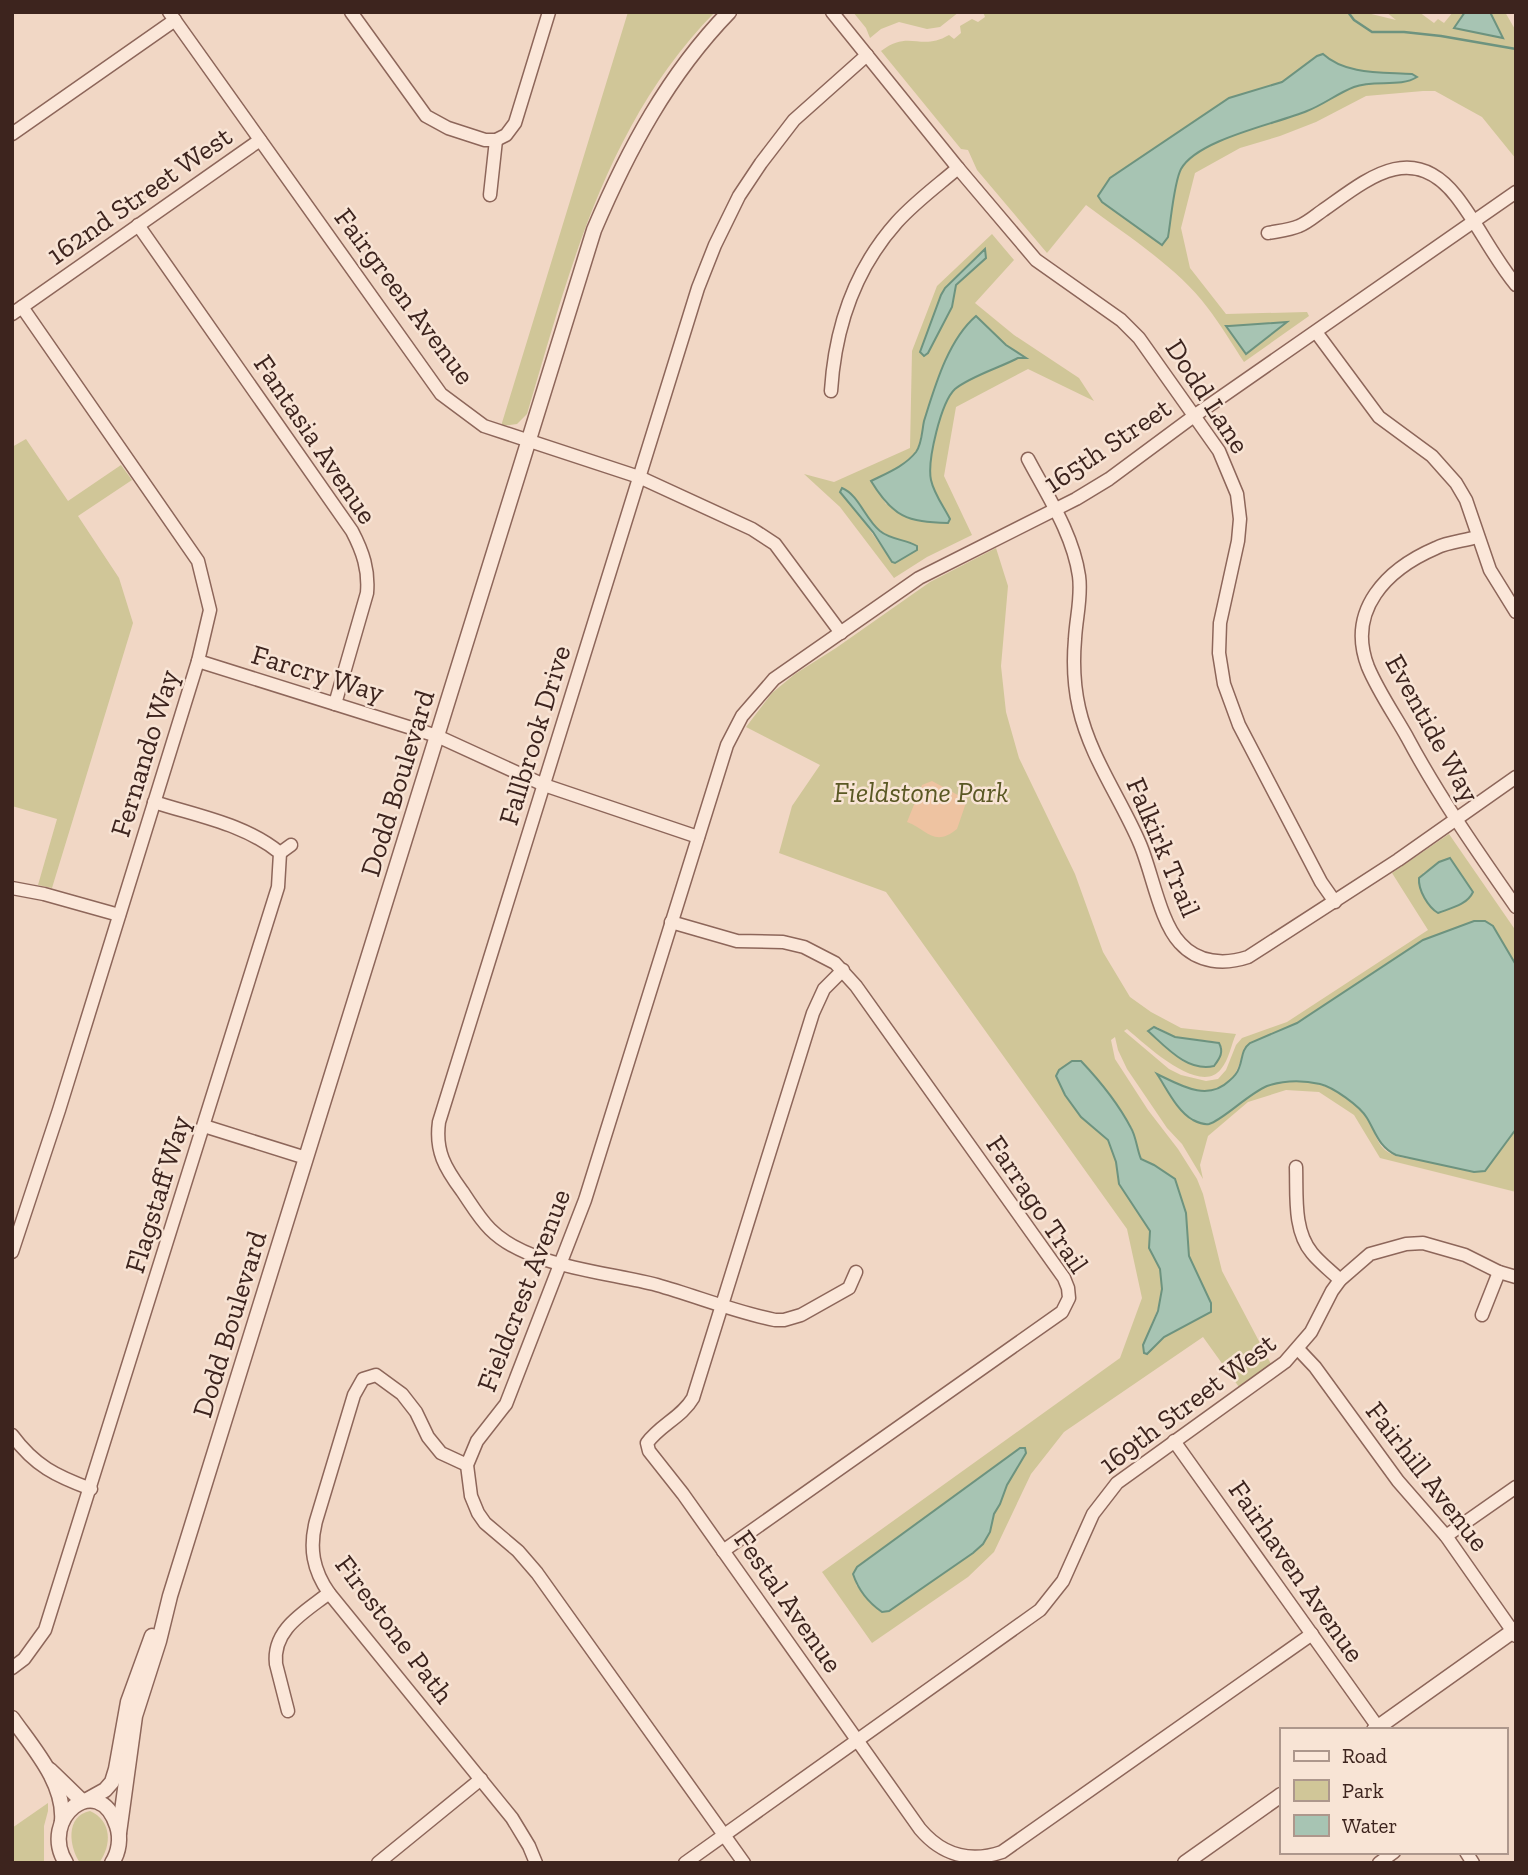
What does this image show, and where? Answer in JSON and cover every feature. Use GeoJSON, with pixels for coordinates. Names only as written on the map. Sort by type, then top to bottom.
{"type":"FeatureCollection","features":[{"type":"Feature","properties":{"kind":"street"},"geometry":{"type":"LineString","coordinates":[[351,12],[426,116],[448,128],[485,140],[496,140],[506,135],[515,123],[550,12]]}},
{"type":"Feature","properties":{"kind":"street","name":"Dodd Boulevard"},"geometry":{"type":"LineString","coordinates":[[117,1858],[135,1716],[594,230],[636,138],[678,72],[729,12]]}},
{"type":"Feature","properties":{"kind":"street","name":"Dodd Lane"},"geometry":{"type":"LineString","coordinates":[[832,12],[1036,260],[1121,320],[1139,338],[1219,451],[1237,494],[1239,512],[1238,541],[1220,623],[1219,653],[1226,691],[1239,725],[1321,882],[1335,902]]}},
{"type":"Feature","properties":{"kind":"street"},"geometry":{"type":"LineString","coordinates":[[12,134],[172,16]]}},
{"type":"Feature","properties":{"kind":"street","name":"Fairgreen Avenue"},"geometry":{"type":"LineString","coordinates":[[172,16],[441,394],[484,426],[639,477],[752,529],[775,544],[841,633]]}},
{"type":"Feature","properties":{"kind":"street","name":"Fallbrook Drive"},"geometry":{"type":"LineString","coordinates":[[856,1272],[849,1288],[792,1319],[775,1320],[649,1283],[591,1272],[561,1263],[513,1246],[491,1230],[447,1170],[438,1147],[437,1134],[698,288],[715,244],[739,196],[794,120],[867,55]]}},
{"type":"Feature","properties":{"kind":"street","name":"162nd Street West"},"geometry":{"type":"LineString","coordinates":[[17,310],[260,140]]}},
{"type":"Feature","properties":{"kind":"street"},"geometry":{"type":"LineString","coordinates":[[490,195],[496,140]]}},
{"type":"Feature","properties":{"kind":"street"},"geometry":{"type":"LineString","coordinates":[[1268,233],[1300,226],[1371,177],[1390,169],[1409,167],[1428,172],[1443,181],[1516,285]]}},
{"type":"Feature","properties":{"kind":"street"},"geometry":{"type":"LineString","coordinates":[[831,391],[837,336],[860,275],[897,222],[958,168]]}},
{"type":"Feature","properties":{"kind":"street","name":"165th Street"},"geometry":{"type":"LineString","coordinates":[[753,701],[774,679],[942,565],[1110,479],[1194,416],[1516,192]]}},
{"type":"Feature","properties":{"kind":"street","name":"Fantasia Avenue"},"geometry":{"type":"LineString","coordinates":[[138,225],[352,531],[363,555],[368,577],[367,593],[335,704]]}},
{"type":"Feature","properties":{"kind":"street","name":"Fernando Way"},"geometry":{"type":"LineString","coordinates":[[12,1252],[120,915],[198,661],[210,610],[198,561],[17,310]]}},
{"type":"Feature","properties":{"kind":"street"},"geometry":{"type":"LineString","coordinates":[[1316,332],[1379,417],[1432,456],[1456,483],[1466,500],[1490,570],[1516,611]]}},
{"type":"Feature","properties":{"kind":"street","name":"Falkirk Trail"},"geometry":{"type":"LineString","coordinates":[[1028,459],[1072,547],[1079,576],[1080,603],[1074,638],[1074,673],[1079,709],[1092,748],[1139,842],[1174,935],[1188,950],[1213,961],[1233,962],[1248,957],[1335,902],[1516,777]]}},
{"type":"Feature","properties":{"kind":"street","name":"Eventide Way"},"geometry":{"type":"LineString","coordinates":[[1477,537],[1438,547],[1407,563],[1389,577],[1374,595],[1365,614],[1362,640],[1368,667],[1436,790],[1516,907]]}},
{"type":"Feature","properties":{"kind":"street"},"geometry":{"type":"LineString","coordinates":[[1504,595],[1516,587]]}},
{"type":"Feature","properties":{"kind":"street","name":"Farcry Way"},"geometry":{"type":"LineString","coordinates":[[198,661],[438,736],[544,785],[698,837]]}},
{"type":"Feature","properties":{"kind":"street","name":"Fieldcrest Avenue"},"geometry":{"type":"LineString","coordinates":[[467,1465],[477,1441],[506,1404],[585,1200],[727,745],[753,701]]}},
{"type":"Feature","properties":{"kind":"street"},"geometry":{"type":"LineString","coordinates":[[154,802],[250,832],[280,853],[291,845]]}},
{"type":"Feature","properties":{"kind":"street","name":"Flagstaff Way"},"geometry":{"type":"LineString","coordinates":[[12,1668],[24,1659],[45,1630],[278,887],[280,853]]}},
{"type":"Feature","properties":{"kind":"street"},"geometry":{"type":"LineString","coordinates":[[12,888],[120,915]]}},
{"type":"Feature","properties":{"kind":"street","name":"Farrago Trail"},"geometry":{"type":"LineString","coordinates":[[671,922],[737,941],[793,944],[825,957],[843,970],[1064,1278],[1069,1298],[1062,1312],[723,1551]]}},
{"type":"Feature","properties":{"kind":"street","name":"Festal Avenue"},"geometry":{"type":"LineString","coordinates":[[843,970],[824,989],[813,1013],[693,1398],[683,1412],[660,1429],[647,1443],[649,1451],[929,1839],[950,1853],[976,1858],[990,1857],[1013,1845],[1312,1634]]}},
{"type":"Feature","properties":{"kind":"street"},"geometry":{"type":"LineString","coordinates":[[204,1126],[306,1158]]}},
{"type":"Feature","properties":{"kind":"street"},"geometry":{"type":"LineString","coordinates":[[1296,1167],[1298,1222],[1304,1239],[1311,1252],[1340,1280]]}},
{"type":"Feature","properties":{"kind":"street","name":"169th Street West"},"geometry":{"type":"LineString","coordinates":[[685,1863],[1040,1610],[1063,1581],[1093,1514],[1104,1498],[1132,1471],[1277,1368],[1298,1349],[1311,1332],[1332,1290],[1370,1254],[1406,1244],[1423,1243],[1465,1255],[1516,1278]]}},
{"type":"Feature","properties":{"kind":"street"},"geometry":{"type":"LineString","coordinates":[[1482,1315],[1499,1272]]}},
{"type":"Feature","properties":{"kind":"street","name":"Fairhill Avenue"},"geometry":{"type":"LineString","coordinates":[[1298,1349],[1315,1367],[1405,1489],[1447,1536],[1515,1632]]}},
{"type":"Feature","properties":{"kind":"street","name":"Firestone Path"},"geometry":{"type":"LineString","coordinates":[[467,1465],[448,1458],[434,1446],[416,1412],[394,1387],[376,1375],[363,1380],[354,1395],[313,1531],[312,1548],[316,1567],[329,1593],[521,1831],[536,1863]]}},
{"type":"Feature","properties":{"kind":"street"},"geometry":{"type":"LineString","coordinates":[[12,1435],[26,1454],[56,1476],[91,1489]]}},
{"type":"Feature","properties":{"kind":"street","name":"Fairhaven Avenue"},"geometry":{"type":"LineString","coordinates":[[1174,1441],[1376,1728]]}},
{"type":"Feature","properties":{"kind":"street"},"geometry":{"type":"LineString","coordinates":[[467,1465],[467,1480],[473,1504],[485,1523],[518,1551],[537,1573],[744,1863]]}},
{"type":"Feature","properties":{"kind":"street"},"geometry":{"type":"LineString","coordinates":[[1447,1536],[1516,1487]]}},
{"type":"Feature","properties":{"kind":"street"},"geometry":{"type":"LineString","coordinates":[[288,1711],[276,1664],[280,1637],[287,1626],[329,1593]]}},
{"type":"Feature","properties":{"kind":"street","name":"Dodd Boulevard"},"geometry":{"type":"LineString","coordinates":[[62,1821],[70,1809],[105,1790],[112,1782],[122,1726],[135,1680],[170,1597]]}},
{"type":"Feature","properties":{"kind":"street"},"geometry":{"type":"LineString","coordinates":[[1378,1728],[1515,1632]]}},
{"type":"Feature","properties":{"kind":"street"},"geometry":{"type":"LineString","coordinates":[[12,1718],[44,1764],[61,1798],[62,1821],[58,1835],[62,1859]]}},
{"type":"Feature","properties":{"kind":"street"},"geometry":{"type":"LineString","coordinates":[[44,1764],[85,1801],[98,1801],[108,1809],[119,1833]]}},
{"type":"Feature","properties":{"kind":"street"},"geometry":{"type":"LineString","coordinates":[[378,1863],[481,1779]]}},
{"type":"Feature","properties":{"kind":"street"},"geometry":{"type":"LineString","coordinates":[[1185,1863],[1280,1796]]}},
{"type":"Feature","properties":{"kind":"green space"},"geometry":{"type":"Polygon","coordinates":[[[628,12],[715,12],[677,55],[646,101],[619,150],[596,200],[577,252],[527,414],[517,424],[501,426],[628,12]]]}},
{"type":"Feature","properties":{"kind":"green space"},"geometry":{"type":"Polygon","coordinates":[[[853,12],[959,12],[940,27],[927,29],[899,22],[881,29],[870,38],[866,28],[853,12]]]}},
{"type":"Feature","properties":{"kind":"green space"},"geometry":{"type":"Polygon","coordinates":[[[983,12],[1363,12],[1396,20],[1386,12],[1419,12],[1434,23],[1438,19],[1444,23],[1453,12],[1465,12],[1455,28],[1503,37],[1490,12],[1505,12],[1516,31],[1516,159],[1482,117],[1435,91],[1423,91],[1366,96],[1316,122],[1240,148],[1195,173],[1181,228],[1190,268],[1226,314],[1307,312],[1309,316],[1244,362],[1212,314],[1181,278],[1086,205],[1047,253],[977,170],[968,150],[961,149],[881,51],[900,42],[930,42],[949,35],[954,39],[961,33],[960,26],[972,19],[978,22],[985,17],[983,12]],[[1323,54],[1282,82],[1229,98],[1110,178],[1179,172],[1190,159],[1221,140],[1309,110],[1351,88],[1377,82],[1411,81],[1412,74],[1353,69],[1332,61],[1323,54]],[[1287,322],[1226,326],[1226,327],[1247,354],[1287,322]]]}},
{"type":"Feature","properties":{"kind":"green space"},"geometry":{"type":"Polygon","coordinates":[[[992,234],[1014,260],[975,303],[1014,335],[1079,378],[1094,401],[1028,369],[956,407],[944,476],[972,535],[927,557],[894,578],[840,507],[804,474],[834,482],[910,448],[912,351],[937,286],[992,234]],[[985,250],[945,288],[933,321],[952,307],[956,285],[985,258],[985,250]],[[984,323],[964,331],[944,365],[931,397],[917,451],[901,466],[872,481],[886,504],[950,519],[934,490],[930,472],[935,435],[947,400],[951,393],[973,378],[1018,358],[1025,358],[1006,345],[984,323]],[[852,495],[849,500],[892,562],[913,543],[901,541],[876,527],[852,495]]]}},
{"type":"Feature","properties":{"kind":"green space"},"geometry":{"type":"Polygon","coordinates":[[[26,439],[68,501],[121,465],[132,480],[78,516],[119,578],[133,623],[52,888],[38,885],[57,819],[12,806],[12,447],[26,439]]]}},
{"type":"Feature","properties":{"kind":"green space","name":"Fieldstone Park"},"geometry":{"type":"Polygon","coordinates":[[[996,548],[1008,586],[1001,666],[1006,712],[1019,758],[1075,874],[1103,952],[1130,997],[1151,1012],[1181,1028],[1236,1034],[1221,1069],[1212,1076],[1200,1077],[1172,1065],[1127,1029],[1124,1031],[1169,1069],[1181,1075],[1206,1081],[1218,1079],[1226,1070],[1236,1045],[1242,1038],[1287,1022],[1428,930],[1392,873],[1449,834],[1516,931],[1516,965],[1493,926],[1423,940],[1297,1023],[1244,1048],[1235,1073],[1223,1088],[1205,1091],[1179,1085],[1191,1119],[1209,1124],[1259,1090],[1281,1081],[1303,1081],[1324,1086],[1361,1109],[1382,1147],[1403,1158],[1434,1157],[1484,1146],[1498,1142],[1516,1129],[1516,1192],[1380,1158],[1354,1115],[1319,1092],[1286,1090],[1248,1102],[1208,1136],[1200,1165],[1203,1179],[1182,1144],[1167,1128],[1127,1069],[1115,1037],[1111,1040],[1115,1059],[1197,1179],[1222,1271],[1271,1364],[1239,1387],[1203,1337],[1064,1432],[1031,1474],[994,1552],[968,1577],[872,1643],[822,1572],[1120,1358],[1142,1298],[1127,1229],[886,892],[779,853],[792,806],[820,765],[746,727],[772,693],[795,674],[930,582],[996,548]],[[1450,858],[1423,873],[1428,902],[1438,913],[1464,902],[1472,892],[1450,858]],[[1157,1027],[1149,1031],[1182,1061],[1208,1067],[1222,1048],[1219,1042],[1175,1037],[1157,1027]],[[1072,1061],[1116,1162],[1119,1184],[1150,1231],[1149,1248],[1160,1269],[1160,1303],[1143,1345],[1147,1354],[1164,1337],[1211,1312],[1211,1303],[1189,1256],[1187,1236],[1154,1165],[1141,1160],[1134,1143],[1133,1130],[1088,1068],[1081,1061],[1072,1061]],[[1020,1448],[866,1560],[856,1585],[882,1612],[947,1571],[983,1544],[1006,1485],[1026,1453],[1025,1448],[1020,1448]]]}},
{"type":"Feature","properties":{"kind":"green space"},"geometry":{"type":"Polygon","coordinates":[[[48,1803],[44,1826],[44,1863],[12,1863],[12,1828],[48,1803]]]}},
{"type":"Feature","properties":{"kind":"green space"},"geometry":{"type":"Polygon","coordinates":[[[90,1811],[103,1821],[108,1841],[99,1863],[80,1863],[73,1849],[73,1825],[82,1814],[90,1811]]]}},
{"type":"Feature","properties":{"kind":"sand"},"geometry":{"type":"Polygon","coordinates":[[[932,781],[967,800],[957,829],[942,837],[931,835],[907,822],[922,785],[932,781]]]}},
{"type":"Feature","properties":{"kind":"water"},"geometry":{"type":"Polygon","coordinates":[[[1465,12],[1490,12],[1503,38],[1454,28],[1465,12]]]}},
{"type":"Feature","properties":{"kind":"water"},"geometry":{"type":"Polygon","coordinates":[[[1323,54],[1342,66],[1353,69],[1412,74],[1417,77],[1403,82],[1354,87],[1307,111],[1220,141],[1190,158],[1179,175],[1168,237],[1162,245],[1102,202],[1098,196],[1110,178],[1229,98],[1282,82],[1323,54]]]}},
{"type":"Feature","properties":{"kind":"water"},"geometry":{"type":"Polygon","coordinates":[[[985,249],[986,258],[956,285],[952,307],[924,356],[920,352],[941,295],[985,249]]]}},
{"type":"Feature","properties":{"kind":"water"},"geometry":{"type":"Polygon","coordinates":[[[976,316],[1006,345],[1026,358],[1018,358],[969,380],[955,389],[950,396],[936,432],[930,471],[934,490],[950,519],[948,523],[911,519],[894,510],[871,481],[901,465],[918,449],[928,407],[944,364],[966,326],[976,316]]]}},
{"type":"Feature","properties":{"kind":"water"},"geometry":{"type":"Polygon","coordinates":[[[1287,322],[1246,354],[1226,326],[1229,326],[1287,322]]]}},
{"type":"Feature","properties":{"kind":"water"},"geometry":{"type":"Polygon","coordinates":[[[842,488],[853,496],[880,531],[917,546],[917,550],[895,563],[892,562],[873,532],[840,492],[842,488]]]}},
{"type":"Feature","properties":{"kind":"water"},"geometry":{"type":"Polygon","coordinates":[[[1450,858],[1473,892],[1463,903],[1438,913],[1424,898],[1419,878],[1439,862],[1450,858]]]}},
{"type":"Feature","properties":{"kind":"water"},"geometry":{"type":"Polygon","coordinates":[[[1474,921],[1485,921],[1493,926],[1516,965],[1516,1129],[1485,1171],[1474,1172],[1390,1152],[1359,1108],[1339,1093],[1320,1084],[1294,1081],[1267,1086],[1215,1122],[1205,1124],[1193,1120],[1182,1111],[1157,1074],[1193,1090],[1221,1087],[1236,1074],[1244,1051],[1250,1043],[1297,1023],[1423,940],[1474,921]]]}},
{"type":"Feature","properties":{"kind":"water"},"geometry":{"type":"Polygon","coordinates":[[[1154,1027],[1175,1037],[1219,1043],[1220,1058],[1214,1066],[1204,1067],[1186,1062],[1148,1031],[1154,1027]]]}},
{"type":"Feature","properties":{"kind":"water"},"geometry":{"type":"Polygon","coordinates":[[[1072,1061],[1081,1061],[1115,1102],[1133,1131],[1141,1159],[1175,1179],[1186,1213],[1189,1256],[1211,1303],[1211,1312],[1164,1337],[1147,1354],[1144,1353],[1143,1345],[1158,1311],[1162,1289],[1160,1269],[1149,1248],[1150,1231],[1119,1184],[1116,1162],[1108,1140],[1081,1117],[1065,1095],[1056,1076],[1059,1070],[1072,1061]]]}},
{"type":"Feature","properties":{"kind":"water"},"geometry":{"type":"Polygon","coordinates":[[[1020,1448],[1025,1448],[1026,1453],[1007,1485],[983,1544],[889,1611],[882,1612],[873,1604],[855,1580],[853,1574],[857,1567],[1020,1448]]]}},
{"type":"Feature","properties":{"kind":"waterway"},"geometry":{"type":"LineString","coordinates":[[1348,12],[1354,20],[1372,32],[1441,36],[1516,49]]}}]}
